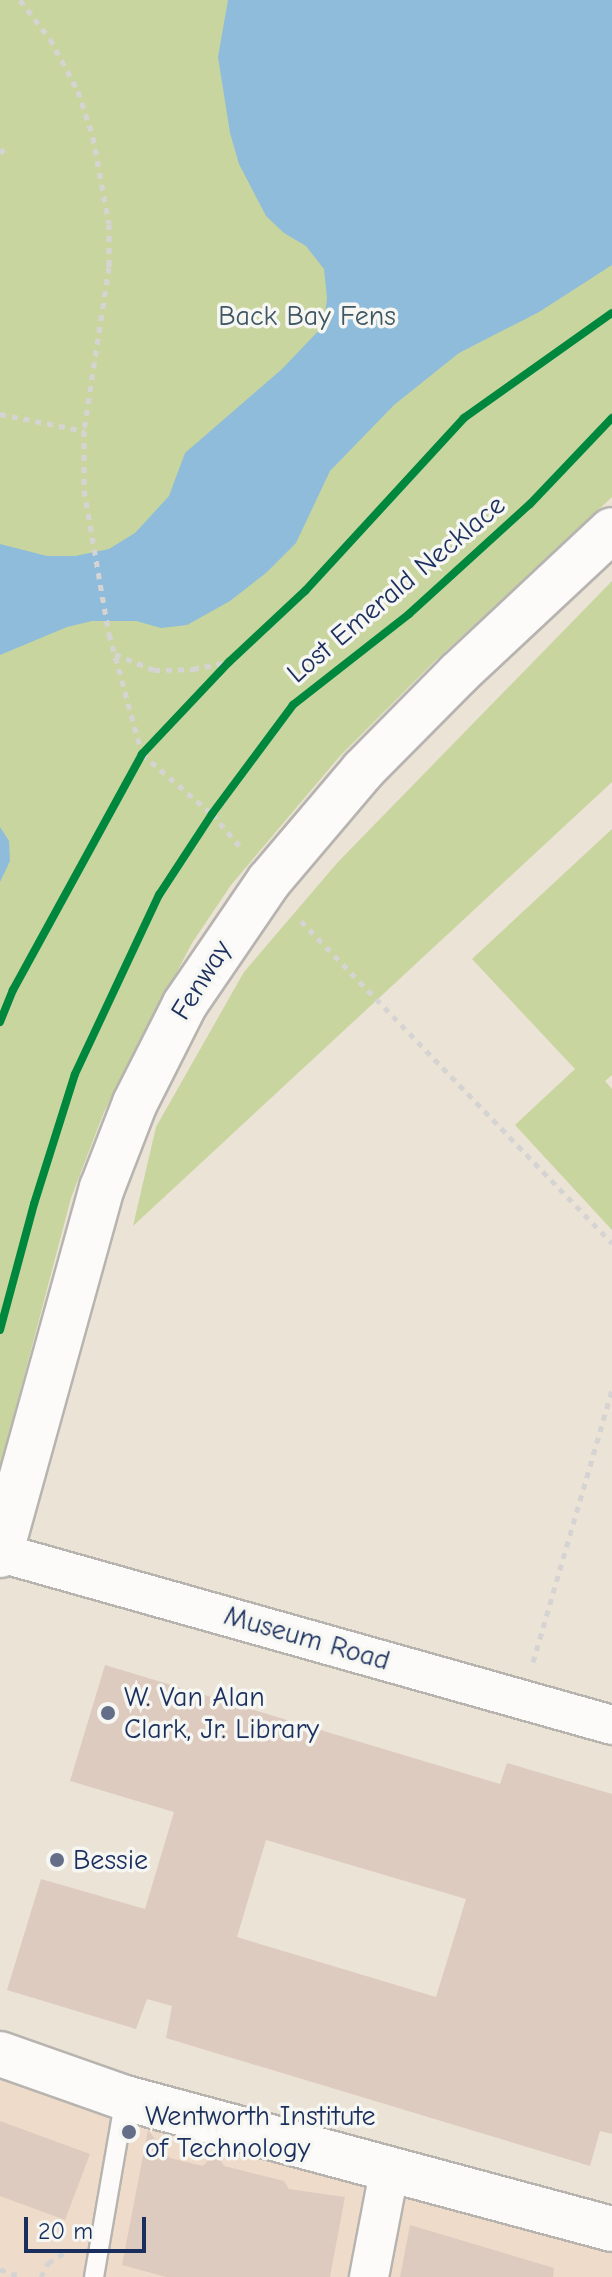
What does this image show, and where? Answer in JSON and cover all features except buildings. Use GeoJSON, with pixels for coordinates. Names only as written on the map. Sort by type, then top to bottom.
{"type":"FeatureCollection","features":[{"type":"Feature","properties":{"kind":"main road","name":"Fenway"},"geometry":{"type":"LineString","coordinates":[[0,1554],[102,1188],[135,1103],[185,1004],[269,881],[363,770],[459,673],[612,530]]}},
{"type":"Feature","properties":{"kind":"main road"},"geometry":{"type":"LineString","coordinates":[[0,2054],[125,2098],[612,2229]]}},
{"type":"Feature","properties":{"kind":"street","name":"Museum Road"},"geometry":{"type":"LineString","coordinates":[[0,1554],[612,1725]]}},
{"type":"Feature","properties":{"kind":"street"},"geometry":{"type":"LineString","coordinates":[[369,2277],[390,2167]]}},
{"type":"Feature","properties":{"kind":"lane"},"geometry":{"type":"LineString","coordinates":[[94,2277],[125,2098]]}},
{"type":"Feature","properties":{"kind":"path"},"geometry":{"type":"LineString","coordinates":[[20,0],[50,39],[78,91],[93,137],[109,224],[109,267],[84,431],[84,490],[91,544],[114,654],[142,754],[212,814],[253,861]]}},
{"type":"Feature","properties":{"kind":"path"},"geometry":{"type":"LineString","coordinates":[[0,414],[84,431]]}},
{"type":"Feature","properties":{"kind":"path"},"geometry":{"type":"LineString","coordinates":[[219,673],[240,652]]}},
{"type":"Feature","properties":{"kind":"path"},"geometry":{"type":"LineString","coordinates":[[114,654],[154,670],[193,669],[229,662]]}},
{"type":"Feature","properties":{"kind":"path"},"geometry":{"type":"LineString","coordinates":[[134,767],[151,744]]}},
{"type":"Feature","properties":{"kind":"path"},"geometry":{"type":"LineString","coordinates":[[204,826],[220,803]]}},
{"type":"Feature","properties":{"kind":"path"},"geometry":{"type":"LineString","coordinates":[[301,921],[612,1243]]}},
{"type":"Feature","properties":{"kind":"path"},"geometry":{"type":"LineString","coordinates":[[531,1666],[612,1390]]}},
{"type":"Feature","properties":{"kind":"path"},"geometry":{"type":"LineString","coordinates":[[0,2269],[21,2277]]}},
{"type":"Feature","properties":{"kind":"shaded area","name":"Wentworth Institute of Technology"},"geometry":{"type":"Polygon","coordinates":[[[0,2054],[612,2229],[612,2277],[0,2277],[0,2054]]]}},
{"type":"Feature","properties":{"kind":"green space","name":"Back Bay Fens"},"geometry":{"type":"Polygon","coordinates":[[[0,0],[612,0],[612,497],[435,661],[340,756],[231,885],[192,943],[104,1112],[71,1198],[0,1468],[0,0]]]}},
{"type":"Feature","properties":{"kind":"green space"},"geometry":{"type":"Polygon","coordinates":[[[612,581],[612,782],[133,1226],[156,1127],[244,972],[338,862],[612,581]]]}},
{"type":"Feature","properties":{"kind":"green space"},"geometry":{"type":"Polygon","coordinates":[[[612,829],[612,1075],[605,1081],[612,1089],[612,1230],[515,1125],[575,1069],[472,959],[612,829]]]}},
{"type":"Feature","properties":{"kind":"water"},"geometry":{"type":"Polygon","coordinates":[[[228,0],[612,0],[612,265],[539,312],[459,353],[394,405],[330,471],[296,543],[266,573],[230,601],[187,625],[161,628],[136,621],[92,621],[67,627],[0,655],[0,544],[47,556],[75,556],[109,549],[135,533],[169,496],[185,453],[282,369],[324,325],[327,298],[324,269],[306,246],[284,233],[266,216],[239,164],[230,133],[218,57],[228,0]]]}},
{"type":"Feature","properties":{"kind":"water"},"geometry":{"type":"Polygon","coordinates":[[[0,827],[9,841],[10,861],[0,882],[0,827]]]}},
{"type":"Feature","properties":{"kind":"cycle path"},"geometry":{"type":"LineString","coordinates":[[0,1022],[13,990],[142,754],[229,662],[305,591],[464,418],[612,313]]}},
{"type":"Feature","properties":{"kind":"cycle path","name":"Lost Emerald Necklace"},"geometry":{"type":"LineString","coordinates":[[0,1330],[34,1204],[75,1074],[159,895],[212,814],[293,705],[409,614],[530,504],[612,418]]}},
{"type":"Feature","properties":{"kind":"place","name":"W. Van Alan Clark, Jr. Library"},"geometry":{"type":"Point","coordinates":[108,1713]}},
{"type":"Feature","properties":{"kind":"place","name":"Bessie"},"geometry":{"type":"Point","coordinates":[57,1860]}},
{"type":"Feature","properties":{"kind":"place","name":"Wentworth Institute of Technology"},"geometry":{"type":"Point","coordinates":[129,2132]}}]}
